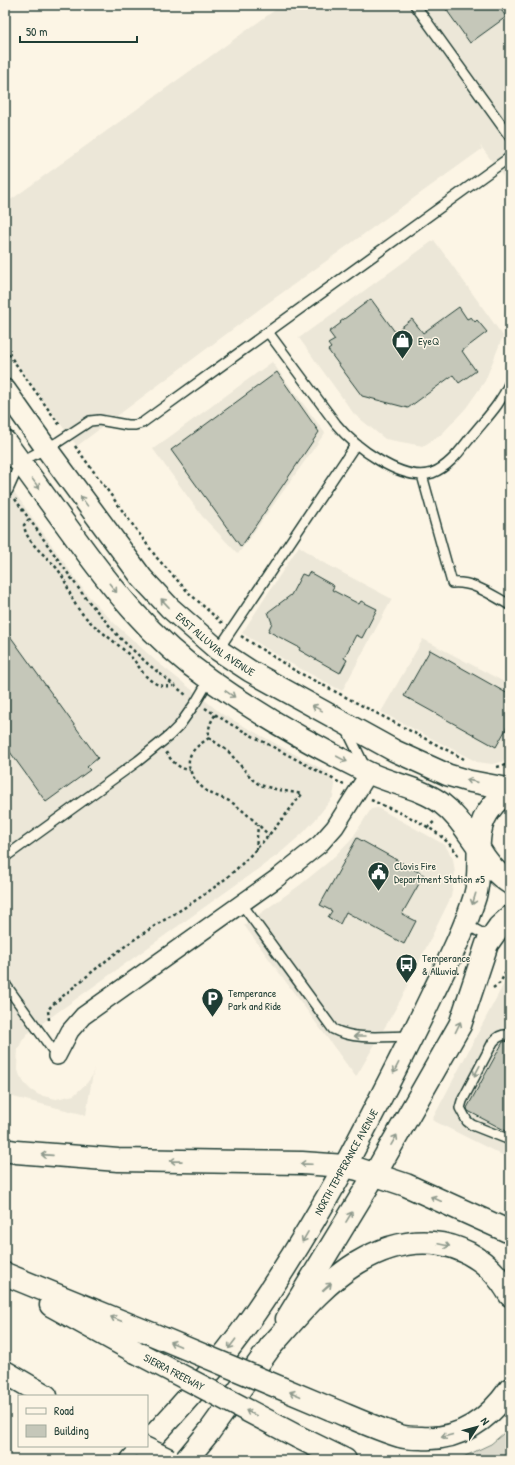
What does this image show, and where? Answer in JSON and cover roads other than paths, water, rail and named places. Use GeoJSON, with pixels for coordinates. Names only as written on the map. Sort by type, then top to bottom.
{"type":"FeatureCollection","features":[{"type":"Feature","properties":{"kind":"main road","name":"NORTH TEMPERANCE AVENUE"},"geometry":{"type":"LineString","coordinates":[[148,1442],[211,1370],[252,1318],[298,1249],[345,1166],[413,1036],[472,906],[478,883],[479,835],[486,816],[499,800],[510,793]]}},
{"type":"Feature","properties":{"kind":"main road"},"geometry":{"type":"LineString","coordinates":[[478,847],[492,868],[510,882]]}},
{"type":"Feature","properties":{"kind":"main road"},"geometry":{"type":"LineString","coordinates":[[186,1460],[209,1432],[271,1346],[375,1174],[460,1025],[482,953],[499,927],[510,917]]}},
{"type":"Feature","properties":{"kind":"main road"},"geometry":{"type":"LineString","coordinates":[[5,1150],[118,1160],[323,1164],[345,1166],[375,1174],[406,1185],[510,1232]]}},
{"type":"Feature","properties":{"kind":"main road"},"geometry":{"type":"LineString","coordinates":[[271,1346],[334,1280],[375,1254],[398,1246],[414,1243],[442,1244],[468,1252],[490,1268],[502,1282],[510,1295]]}},
{"type":"Feature","properties":{"kind":"main road"},"geometry":{"type":"LineString","coordinates":[[5,1274],[331,1409],[400,1436],[428,1439],[444,1437],[461,1432],[476,1424],[493,1410],[510,1389]]}},
{"type":"Feature","properties":{"kind":"main road","name":"SIERRA FREEWAY"},"geometry":{"type":"LineString","coordinates":[[5,1279],[136,1352],[345,1460]]}},
{"type":"Feature","properties":{"kind":"main road"},"geometry":{"type":"LineString","coordinates":[[5,1372],[44,1395]]}},
{"type":"Feature","properties":{"kind":"main road"},"geometry":{"type":"LineString","coordinates":[[142,1447],[169,1460]]}},
{"type":"Feature","properties":{"kind":"main road"},"geometry":{"type":"LineString","coordinates":[[132,1460],[144,1447]]}},
{"type":"Feature","properties":{"kind":"street","name":"EAST ALLUVIAL AVENUE"},"geometry":{"type":"LineString","coordinates":[[5,390],[142,578],[170,608],[218,650],[250,672],[395,751],[448,775],[510,789]]}},
{"type":"Feature","properties":{"kind":"street"},"geometry":{"type":"LineString","coordinates":[[5,441],[13,462],[100,572],[132,611],[174,653],[209,680],[266,716],[369,773],[418,792],[439,802],[456,816],[478,847]]}},
{"type":"Feature","properties":{"kind":"street"},"geometry":{"type":"LineString","coordinates":[[57,1056],[70,1031],[83,1016],[281,875],[320,844],[328,836],[369,773]]}},
{"type":"Feature","properties":{"kind":"lane"},"geometry":{"type":"LineString","coordinates":[[415,5],[510,136]]}},
{"type":"Feature","properties":{"kind":"lane"},"geometry":{"type":"LineString","coordinates":[[5,492],[8,490],[13,462],[46,448],[93,420],[127,425],[142,423],[510,157]]}},
{"type":"Feature","properties":{"kind":"lane"},"geometry":{"type":"LineString","coordinates":[[268,332],[339,428],[356,444],[388,465],[413,474],[422,475],[433,472],[441,468],[456,455],[502,400],[510,382]]}},
{"type":"Feature","properties":{"kind":"lane"},"geometry":{"type":"LineString","coordinates":[[218,650],[356,444]]}},
{"type":"Feature","properties":{"kind":"lane"},"geometry":{"type":"LineString","coordinates":[[422,475],[452,583],[464,583],[475,586],[510,605]]}},
{"type":"Feature","properties":{"kind":"lane"},"geometry":{"type":"LineString","coordinates":[[5,857],[138,761],[159,744],[179,726],[209,680]]}},
{"type":"Feature","properties":{"kind":"lane"},"geometry":{"type":"LineString","coordinates":[[344,723],[369,773]]}},
{"type":"Feature","properties":{"kind":"lane"},"geometry":{"type":"LineString","coordinates":[[241,903],[332,1029],[341,1034],[352,1036],[413,1036]]}},
{"type":"Feature","properties":{"kind":"lane"},"geometry":{"type":"LineString","coordinates":[[464,924],[491,938]]}},
{"type":"Feature","properties":{"kind":"lane"},"geometry":{"type":"LineString","coordinates":[[5,984],[57,1056]]}},
{"type":"Feature","properties":{"kind":"lane"},"geometry":{"type":"LineString","coordinates":[[510,1035],[506,1034],[493,1042],[462,1101],[460,1108],[467,1121],[472,1125],[510,1140]]}},
{"type":"Feature","properties":{"kind":"place","name":"EyeQ"},"geometry":{"type":"Point","coordinates":[402,360]}},
{"type":"Feature","properties":{"kind":"place","name":"Clovis Fire Department Station #5"},"geometry":{"type":"Point","coordinates":[379,892]}},
{"type":"Feature","properties":{"kind":"place","name":"Temperance & Alluvial"},"geometry":{"type":"Point","coordinates":[407,984]}},
{"type":"Feature","properties":{"kind":"place","name":"Temperance Park and Ride"},"geometry":{"type":"Point","coordinates":[213,1018]}}]}
